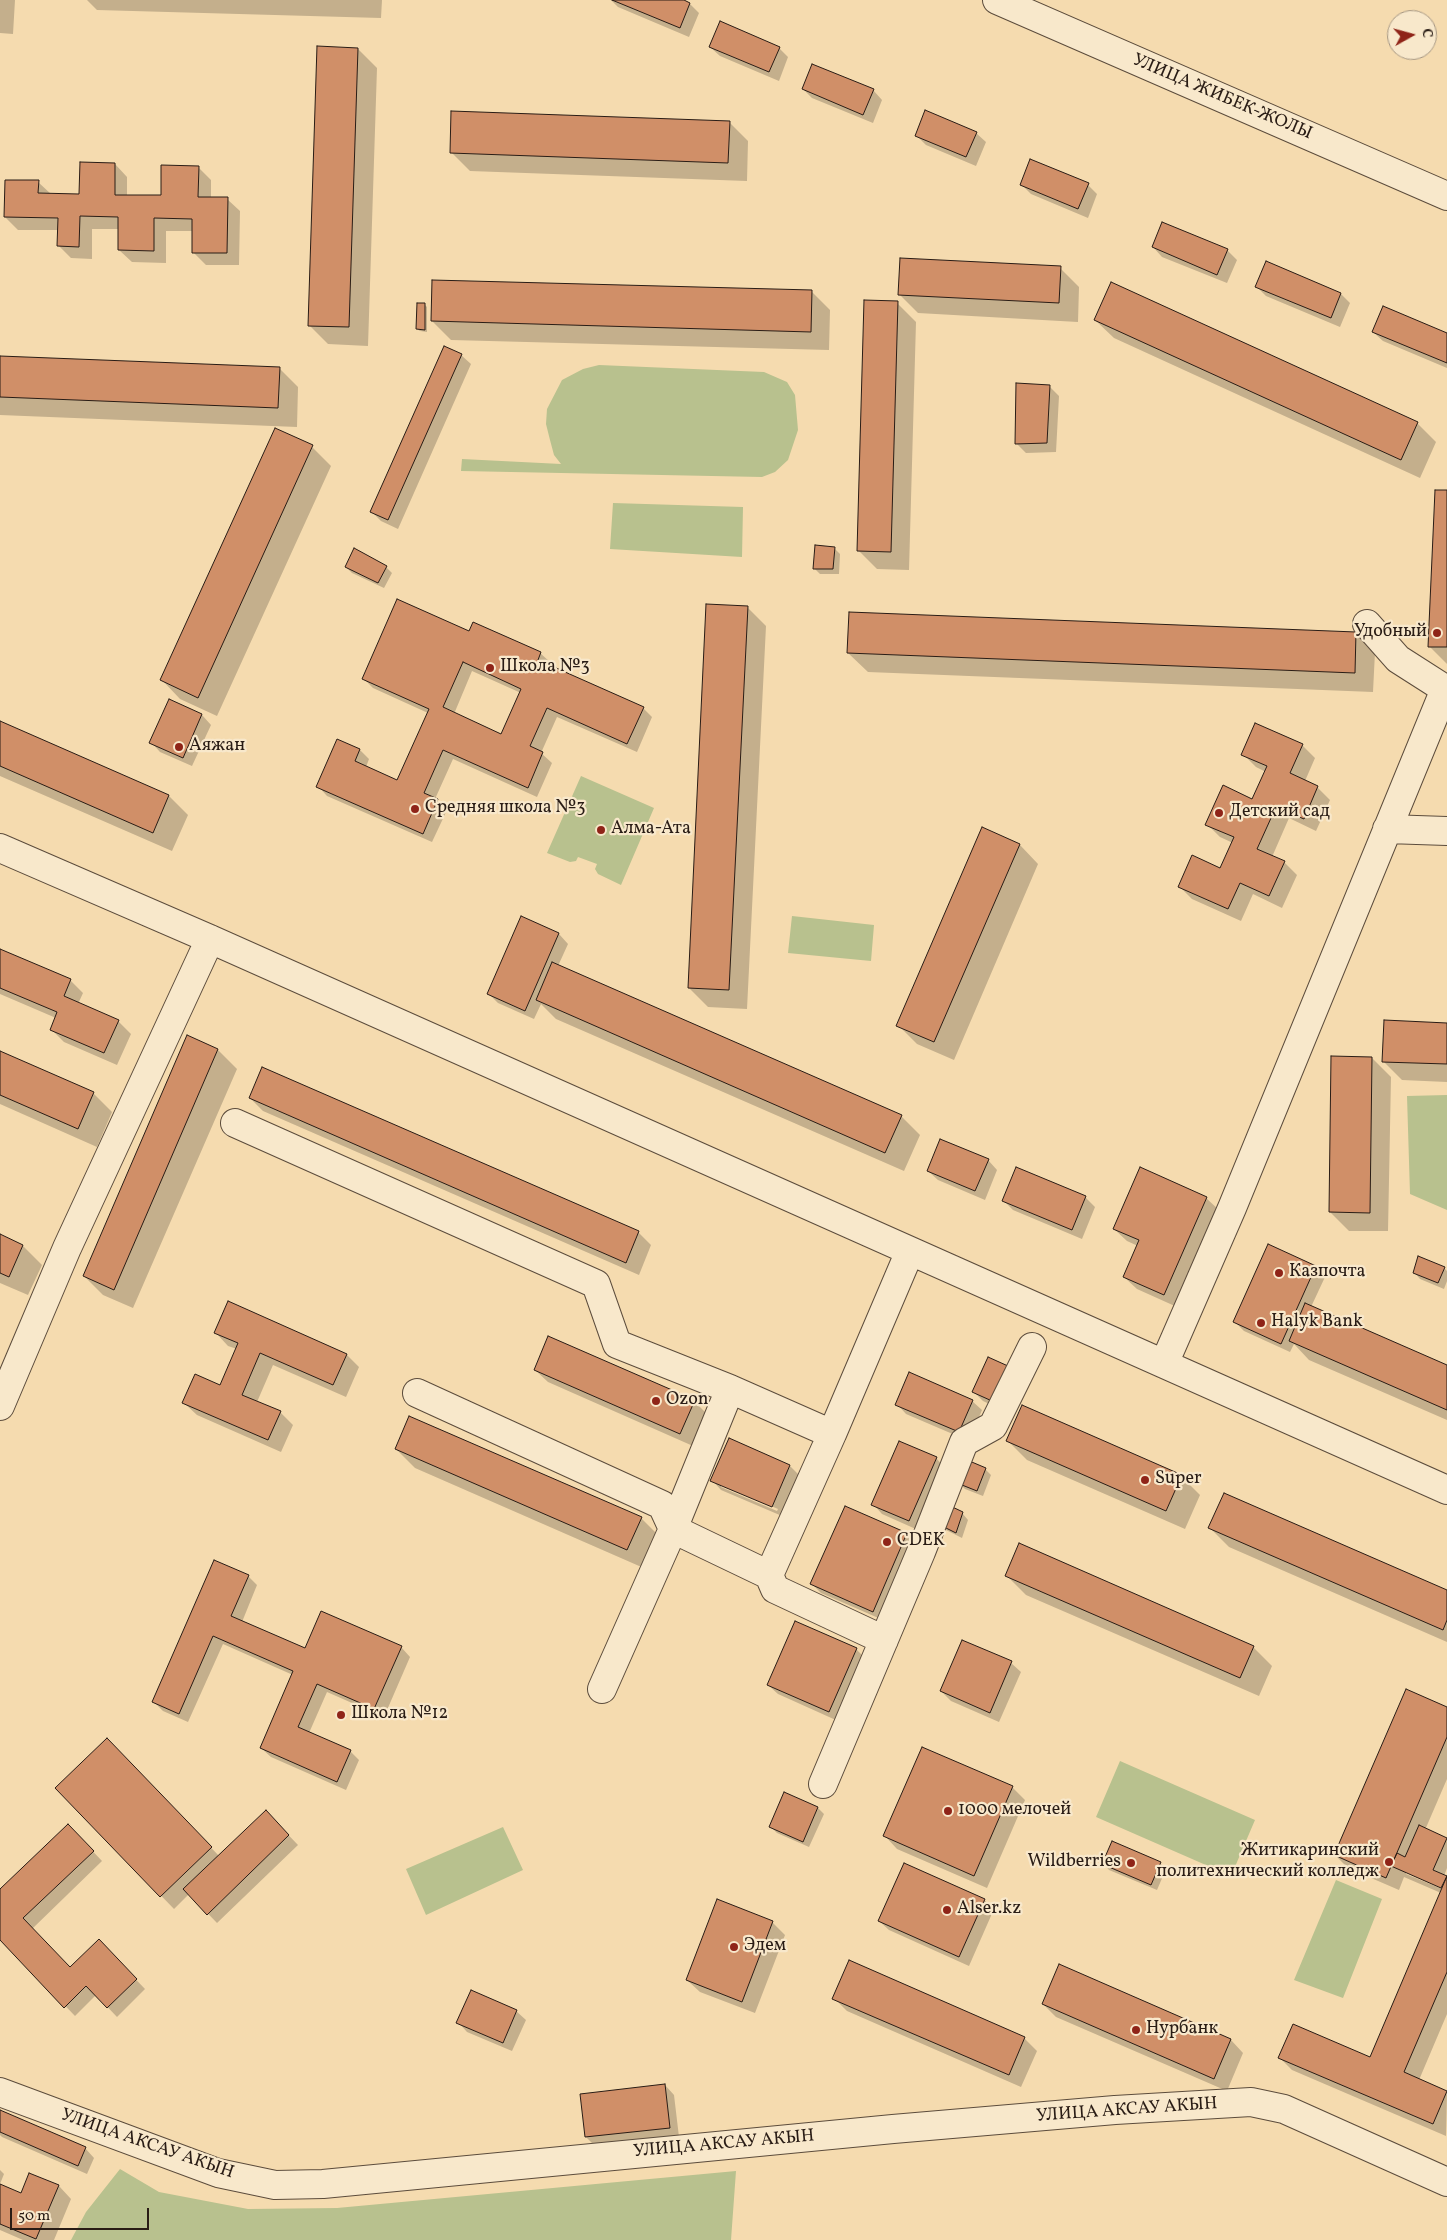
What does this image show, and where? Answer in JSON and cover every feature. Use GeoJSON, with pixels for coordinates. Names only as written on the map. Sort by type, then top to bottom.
{"type":"FeatureCollection","features":[{"type":"Feature","properties":{"kind":"street","name":"УЛИЦА ЖИБЕК-ЖОЛЫ"},"geometry":{"type":"LineString","coordinates":[[997,0],[1447,196]]}},
{"type":"Feature","properties":{"kind":"street"},"geometry":{"type":"LineString","coordinates":[[1164,1364],[1232,1208],[1445,689],[1398,659],[1367,624]]}},
{"type":"Feature","properties":{"kind":"street"},"geometry":{"type":"LineString","coordinates":[[1387,828],[1447,831]]}},
{"type":"Feature","properties":{"kind":"street"},"geometry":{"type":"LineString","coordinates":[[0,848],[210,938],[1447,1490]]}},
{"type":"Feature","properties":{"kind":"street"},"geometry":{"type":"LineString","coordinates":[[0,1406],[67,1248],[210,938]]}},
{"type":"Feature","properties":{"kind":"street"},"geometry":{"type":"LineString","coordinates":[[235,1123],[596,1284],[617,1344],[730,1389],[832,1434]]}},
{"type":"Feature","properties":{"kind":"street"},"geometry":{"type":"LineString","coordinates":[[769,1575],[832,1434],[910,1251]]}},
{"type":"Feature","properties":{"kind":"street"},"geometry":{"type":"LineString","coordinates":[[823,1784],[884,1640],[964,1442],[993,1426],[1032,1347]]}},
{"type":"Feature","properties":{"kind":"street"},"geometry":{"type":"LineString","coordinates":[[602,1689],[673,1529],[730,1389]]}},
{"type":"Feature","properties":{"kind":"street"},"geometry":{"type":"LineString","coordinates":[[417,1393],[662,1505],[673,1529],[769,1575],[775,1589],[884,1640]]}},
{"type":"Feature","properties":{"kind":"street","name":"УЛИЦА АКСАУ АКЫН"},"geometry":{"type":"LineString","coordinates":[[0,2092],[218,2172],[275,2185],[323,2184],[893,2129],[1115,2110],[1251,2102],[1284,2109],[1447,2182]]}},
{"type":"Feature","properties":{"kind":"green space"},"geometry":{"type":"Polygon","coordinates":[[[599,365],[764,372],[787,382],[795,395],[798,430],[788,460],[775,472],[762,477],[461,471],[462,459],[561,464],[554,455],[550,440],[546,424],[547,409],[562,380],[583,369],[599,365]]]}},
{"type":"Feature","properties":{"kind":"green space"},"geometry":{"type":"Polygon","coordinates":[[[613,503],[743,507],[742,557],[610,549],[613,503]]]}},
{"type":"Feature","properties":{"kind":"green space","name":"Алма-Ата"},"geometry":{"type":"Polygon","coordinates":[[[581,776],[654,808],[621,885],[598,874],[595,869],[597,864],[578,857],[576,861],[570,862],[547,853],[581,776]]]}},
{"type":"Feature","properties":{"kind":"green space"},"geometry":{"type":"Polygon","coordinates":[[[792,916],[874,925],[871,961],[788,953],[792,916]]]}},
{"type":"Feature","properties":{"kind":"green space"},"geometry":{"type":"Polygon","coordinates":[[[1447,1095],[1447,1210],[1410,1194],[1407,1096],[1447,1095]]]}},
{"type":"Feature","properties":{"kind":"green space"},"geometry":{"type":"Polygon","coordinates":[[[1120,1761],[1255,1820],[1231,1876],[1096,1817],[1120,1761]]]}},
{"type":"Feature","properties":{"kind":"green space"},"geometry":{"type":"Polygon","coordinates":[[[503,1827],[523,1870],[426,1915],[406,1869],[503,1827]]]}},
{"type":"Feature","properties":{"kind":"green space"},"geometry":{"type":"Polygon","coordinates":[[[1336,1880],[1382,1899],[1343,1998],[1294,1980],[1336,1880]]]}},
{"type":"Feature","properties":{"kind":"green space"},"geometry":{"type":"Polygon","coordinates":[[[120,2169],[159,2192],[248,2209],[337,2208],[736,2171],[731,2240],[71,2240],[86,2212],[120,2169]]]}},
{"type":"Feature","properties":{"kind":"building"},"geometry":{"type":"Polygon","coordinates":[[[612,0],[684,0],[690,3],[680,28],[612,0]]]}},
{"type":"Feature","properties":{"kind":"building"},"geometry":{"type":"Polygon","coordinates":[[[720,21],[780,47],[769,72],[709,47],[720,21]]]}},
{"type":"Feature","properties":{"kind":"building"},"geometry":{"type":"Polygon","coordinates":[[[317,46],[358,48],[349,327],[308,326],[317,46]]]}},
{"type":"Feature","properties":{"kind":"building"},"geometry":{"type":"Polygon","coordinates":[[[812,64],[874,89],[863,115],[802,89],[812,64]]]}},
{"type":"Feature","properties":{"kind":"building"},"geometry":{"type":"Polygon","coordinates":[[[925,110],[977,132],[966,157],[915,136],[925,110]]]}},
{"type":"Feature","properties":{"kind":"building"},"geometry":{"type":"Polygon","coordinates":[[[451,111],[730,121],[728,163],[450,153],[451,111]]]}},
{"type":"Feature","properties":{"kind":"building"},"geometry":{"type":"Polygon","coordinates":[[[1030,159],[1089,183],[1078,209],[1020,185],[1030,159]]]}},
{"type":"Feature","properties":{"kind":"building"},"geometry":{"type":"Polygon","coordinates":[[[80,162],[115,163],[115,195],[161,195],[161,165],[199,166],[198,197],[228,197],[227,253],[192,253],[192,219],[154,218],[154,251],[118,250],[118,217],[80,216],[79,247],[57,246],[58,218],[4,217],[5,180],[39,180],[38,193],[79,194],[80,162]]]}},
{"type":"Feature","properties":{"kind":"building"},"geometry":{"type":"Polygon","coordinates":[[[1162,222],[1228,249],[1217,275],[1152,247],[1162,222]]]}},
{"type":"Feature","properties":{"kind":"building"},"geometry":{"type":"Polygon","coordinates":[[[900,258],[1061,266],[1059,303],[898,295],[900,258]]]}},
{"type":"Feature","properties":{"kind":"building"},"geometry":{"type":"Polygon","coordinates":[[[1266,261],[1341,293],[1331,318],[1255,287],[1266,261]]]}},
{"type":"Feature","properties":{"kind":"building"},"geometry":{"type":"Polygon","coordinates":[[[432,280],[812,290],[811,332],[431,321],[432,280]]]}},
{"type":"Feature","properties":{"kind":"building"},"geometry":{"type":"Polygon","coordinates":[[[1111,282],[1418,422],[1401,460],[1094,320],[1111,282]]]}},
{"type":"Feature","properties":{"kind":"building"},"geometry":{"type":"Polygon","coordinates":[[[864,300],[898,301],[891,552],[857,551],[864,300]]]}},
{"type":"Feature","properties":{"kind":"building"},"geometry":{"type":"Polygon","coordinates":[[[417,303],[425,303],[425,330],[416,329],[417,303]]]}},
{"type":"Feature","properties":{"kind":"building"},"geometry":{"type":"Polygon","coordinates":[[[1383,306],[1447,333],[1447,363],[1372,332],[1383,306]]]}},
{"type":"Feature","properties":{"kind":"building"},"geometry":{"type":"Polygon","coordinates":[[[444,346],[462,354],[388,520],[370,512],[444,346]]]}},
{"type":"Feature","properties":{"kind":"building"},"geometry":{"type":"Polygon","coordinates":[[[0,356],[280,367],[278,408],[0,397],[0,356]]]}},
{"type":"Feature","properties":{"kind":"building"},"geometry":{"type":"Polygon","coordinates":[[[1016,383],[1050,385],[1047,443],[1015,444],[1016,383]]]}},
{"type":"Feature","properties":{"kind":"building"},"geometry":{"type":"Polygon","coordinates":[[[275,428],[313,445],[198,698],[160,680],[275,428]]]}},
{"type":"Feature","properties":{"kind":"building"},"geometry":{"type":"Polygon","coordinates":[[[1435,490],[1447,490],[1447,647],[1428,647],[1435,490]]]}},
{"type":"Feature","properties":{"kind":"building"},"geometry":{"type":"Polygon","coordinates":[[[815,545],[835,547],[833,569],[813,569],[815,545]]]}},
{"type":"Feature","properties":{"kind":"building"},"geometry":{"type":"Polygon","coordinates":[[[354,548],[387,566],[378,583],[345,567],[354,548]]]}},
{"type":"Feature","properties":{"kind":"building"},"geometry":{"type":"Polygon","coordinates":[[[397,599],[469,631],[473,622],[541,652],[538,660],[644,707],[627,744],[547,708],[530,746],[543,752],[528,788],[443,750],[424,793],[438,799],[423,834],[316,787],[337,739],[360,749],[355,761],[397,780],[429,709],[362,679],[397,599]],[[463,662],[443,707],[501,734],[521,689],[463,662]]]}},
{"type":"Feature","properties":{"kind":"building"},"geometry":{"type":"Polygon","coordinates":[[[706,604],[748,606],[729,990],[688,988],[706,604]]]}},
{"type":"Feature","properties":{"kind":"building"},"geometry":{"type":"Polygon","coordinates":[[[849,612],[1356,632],[1355,673],[847,653],[849,612]]]}},
{"type":"Feature","properties":{"kind":"building"},"geometry":{"type":"Polygon","coordinates":[[[169,699],[202,714],[183,758],[149,743],[169,699]]]}},
{"type":"Feature","properties":{"kind":"building"},"geometry":{"type":"Polygon","coordinates":[[[0,721],[169,795],[153,833],[0,766],[0,721]]]}},
{"type":"Feature","properties":{"kind":"building"},"geometry":{"type":"Polygon","coordinates":[[[1255,723],[1303,744],[1290,773],[1318,786],[1304,819],[1276,807],[1257,849],[1285,861],[1269,896],[1240,883],[1228,909],[1178,887],[1192,855],[1220,868],[1234,837],[1205,825],[1223,785],[1252,799],[1267,766],[1241,755],[1255,723]]]}},
{"type":"Feature","properties":{"kind":"building"},"geometry":{"type":"Polygon","coordinates":[[[982,827],[1020,844],[934,1042],[896,1026],[982,827]]]}},
{"type":"Feature","properties":{"kind":"building"},"geometry":{"type":"Polygon","coordinates":[[[521,916],[559,933],[525,1011],[487,994],[521,916]]]}},
{"type":"Feature","properties":{"kind":"building"},"geometry":{"type":"Polygon","coordinates":[[[0,949],[71,979],[64,996],[119,1020],[104,1053],[50,1030],[57,1012],[0,988],[0,949]]]}},
{"type":"Feature","properties":{"kind":"building"},"geometry":{"type":"Polygon","coordinates":[[[552,962],[902,1115],[885,1153],[536,1000],[552,962]]]}},
{"type":"Feature","properties":{"kind":"building"},"geometry":{"type":"Polygon","coordinates":[[[1384,1020],[1447,1023],[1447,1064],[1382,1062],[1384,1020]]]}},
{"type":"Feature","properties":{"kind":"building"},"geometry":{"type":"Polygon","coordinates":[[[187,1035],[218,1049],[114,1290],[83,1276],[187,1035]]]}},
{"type":"Feature","properties":{"kind":"building"},"geometry":{"type":"Polygon","coordinates":[[[0,1051],[94,1092],[78,1129],[0,1095],[0,1051]]]}},
{"type":"Feature","properties":{"kind":"building"},"geometry":{"type":"Polygon","coordinates":[[[1331,1056],[1372,1057],[1370,1213],[1329,1212],[1331,1056]]]}},
{"type":"Feature","properties":{"kind":"building"},"geometry":{"type":"Polygon","coordinates":[[[262,1067],[639,1231],[626,1263],[249,1098],[262,1067]]]}},
{"type":"Feature","properties":{"kind":"building"},"geometry":{"type":"Polygon","coordinates":[[[940,1139],[989,1159],[975,1191],[927,1171],[940,1139]]]}},
{"type":"Feature","properties":{"kind":"building"},"geometry":{"type":"Polygon","coordinates":[[[1016,1167],[1086,1196],[1072,1230],[1002,1201],[1016,1167]]]}},
{"type":"Feature","properties":{"kind":"building"},"geometry":{"type":"Polygon","coordinates":[[[1140,1167],[1207,1197],[1164,1295],[1123,1277],[1139,1240],[1113,1229],[1140,1167]]]}},
{"type":"Feature","properties":{"kind":"building"},"geometry":{"type":"Polygon","coordinates":[[[0,1234],[23,1245],[9,1277],[0,1273],[0,1234]]]}},
{"type":"Feature","properties":{"kind":"building"},"geometry":{"type":"Polygon","coordinates":[[[1268,1244],[1316,1266],[1281,1344],[1233,1322],[1268,1244]]]}},
{"type":"Feature","properties":{"kind":"building"},"geometry":{"type":"Polygon","coordinates":[[[1418,1256],[1445,1267],[1438,1283],[1413,1273],[1418,1256]]]}},
{"type":"Feature","properties":{"kind":"building"},"geometry":{"type":"Polygon","coordinates":[[[228,1301],[347,1354],[333,1385],[260,1353],[242,1395],[281,1411],[268,1440],[182,1403],[195,1374],[220,1385],[238,1343],[214,1333],[228,1301]]]}},
{"type":"Feature","properties":{"kind":"building"},"geometry":{"type":"Polygon","coordinates":[[[1305,1303],[1447,1365],[1447,1410],[1289,1341],[1305,1303]]]}},
{"type":"Feature","properties":{"kind":"building"},"geometry":{"type":"Polygon","coordinates":[[[548,1336],[695,1400],[680,1434],[534,1370],[548,1336]]]}},
{"type":"Feature","properties":{"kind":"building"},"geometry":{"type":"Polygon","coordinates":[[[988,1357],[1008,1366],[992,1401],[972,1392],[988,1357]]]}},
{"type":"Feature","properties":{"kind":"building"},"geometry":{"type":"Polygon","coordinates":[[[909,1372],[973,1400],[959,1432],[895,1405],[909,1372]]]}},
{"type":"Feature","properties":{"kind":"building"},"geometry":{"type":"Polygon","coordinates":[[[1022,1405],[1182,1475],[1166,1511],[1006,1441],[1022,1405]]]}},
{"type":"Feature","properties":{"kind":"building"},"geometry":{"type":"Polygon","coordinates":[[[409,1416],[642,1517],[627,1550],[395,1449],[409,1416]]]}},
{"type":"Feature","properties":{"kind":"building"},"geometry":{"type":"Polygon","coordinates":[[[729,1438],[790,1465],[772,1507],[710,1481],[729,1438]]]}},
{"type":"Feature","properties":{"kind":"building"},"geometry":{"type":"Polygon","coordinates":[[[899,1441],[937,1457],[909,1521],[871,1505],[899,1441]]]}},
{"type":"Feature","properties":{"kind":"building"},"geometry":{"type":"Polygon","coordinates":[[[967,1460],[986,1468],[977,1491],[957,1483],[967,1460]]]}},
{"type":"Feature","properties":{"kind":"building"},"geometry":{"type":"Polygon","coordinates":[[[1224,1493],[1447,1590],[1447,1620],[1443,1630],[1208,1528],[1224,1493]]]}},
{"type":"Feature","properties":{"kind":"building"},"geometry":{"type":"Polygon","coordinates":[[[946,1504],[963,1512],[956,1533],[938,1524],[946,1504]]]}},
{"type":"Feature","properties":{"kind":"building"},"geometry":{"type":"Polygon","coordinates":[[[845,1506],[907,1533],[873,1612],[810,1584],[845,1506]]]}},
{"type":"Feature","properties":{"kind":"building"},"geometry":{"type":"Polygon","coordinates":[[[1019,1543],[1254,1646],[1240,1678],[1005,1576],[1019,1543]]]}},
{"type":"Feature","properties":{"kind":"building","name":"Школа №12"},"geometry":{"type":"Polygon","coordinates":[[[214,1560],[249,1575],[231,1616],[305,1648],[321,1611],[402,1646],[374,1709],[317,1684],[298,1727],[351,1750],[337,1782],[260,1748],[293,1671],[213,1636],[179,1714],[152,1702],[214,1560]]]}},
{"type":"Feature","properties":{"kind":"building"},"geometry":{"type":"Polygon","coordinates":[[[795,1621],[857,1648],[829,1712],[767,1685],[795,1621]]]}},
{"type":"Feature","properties":{"kind":"building"},"geometry":{"type":"Polygon","coordinates":[[[962,1640],[1012,1661],[990,1713],[940,1691],[962,1640]]]}},
{"type":"Feature","properties":{"kind":"building"},"geometry":{"type":"Polygon","coordinates":[[[1406,1689],[1447,1707],[1447,1737],[1386,1878],[1334,1855],[1406,1689]]]}},
{"type":"Feature","properties":{"kind":"building"},"geometry":{"type":"Polygon","coordinates":[[[107,1738],[212,1847],[160,1897],[55,1788],[107,1738]]]}},
{"type":"Feature","properties":{"kind":"building","name":"1000 мелочей"},"geometry":{"type":"Polygon","coordinates":[[[922,1747],[1013,1786],[974,1876],[883,1836],[922,1747]]]}},
{"type":"Feature","properties":{"kind":"building"},"geometry":{"type":"Polygon","coordinates":[[[784,1792],[818,1807],[803,1842],[769,1827],[784,1792]]]}},
{"type":"Feature","properties":{"kind":"building"},"geometry":{"type":"Polygon","coordinates":[[[266,1810],[289,1835],[207,1915],[183,1889],[266,1810]]]}},
{"type":"Feature","properties":{"kind":"building"},"geometry":{"type":"Polygon","coordinates":[[[68,1824],[94,1851],[23,1918],[70,1967],[99,1939],[137,1979],[107,2008],[86,1986],[64,2008],[0,1940],[0,1889],[68,1824]]]}},
{"type":"Feature","properties":{"kind":"building"},"geometry":{"type":"Polygon","coordinates":[[[1419,1825],[1447,1838],[1433,1870],[1447,1876],[1441,1888],[1391,1866],[1397,1853],[1405,1857],[1419,1825]]]}},
{"type":"Feature","properties":{"kind":"building","name":"Wildberries"},"geometry":{"type":"Polygon","coordinates":[[[1112,1841],[1161,1862],[1151,1885],[1102,1864],[1112,1841]]]}},
{"type":"Feature","properties":{"kind":"building"},"geometry":{"type":"Polygon","coordinates":[[[904,1863],[985,1899],[959,1957],[878,1921],[904,1863]]]}},
{"type":"Feature","properties":{"kind":"building"},"geometry":{"type":"Polygon","coordinates":[[[1447,1876],[1447,1972],[1404,2072],[1447,2091],[1433,2124],[1278,2058],[1293,2024],[1370,2057],[1447,1876]]]}},
{"type":"Feature","properties":{"kind":"building"},"geometry":{"type":"Polygon","coordinates":[[[717,1899],[773,1921],[742,2002],[686,1980],[717,1899]]]}},
{"type":"Feature","properties":{"kind":"building"},"geometry":{"type":"Polygon","coordinates":[[[849,1960],[1025,2037],[1009,2075],[832,1999],[849,1960]]]}},
{"type":"Feature","properties":{"kind":"building"},"geometry":{"type":"Polygon","coordinates":[[[1059,1964],[1231,2039],[1214,2079],[1042,2004],[1059,1964]]]}},
{"type":"Feature","properties":{"kind":"building"},"geometry":{"type":"Polygon","coordinates":[[[471,1990],[517,2010],[503,2043],[456,2023],[471,1990]]]}},
{"type":"Feature","properties":{"kind":"building"},"geometry":{"type":"Polygon","coordinates":[[[665,2084],[670,2128],[585,2137],[580,2094],[665,2084]]]}},
{"type":"Feature","properties":{"kind":"building"},"geometry":{"type":"Polygon","coordinates":[[[0,2110],[86,2147],[78,2166],[0,2132],[0,2110]]]}},
{"type":"Feature","properties":{"kind":"building"},"geometry":{"type":"Polygon","coordinates":[[[29,2173],[59,2185],[36,2239],[0,2224],[0,2184],[21,2193],[29,2173]]]}},
{"type":"Feature","properties":{"kind":"place","name":"Удобный"},"geometry":{"type":"Point","coordinates":[1437,633]}},
{"type":"Feature","properties":{"kind":"place","name":"Школа №3"},"geometry":{"type":"Point","coordinates":[490,668]}},
{"type":"Feature","properties":{"kind":"place","name":"Аяжан"},"geometry":{"type":"Point","coordinates":[179,747]}},
{"type":"Feature","properties":{"kind":"place","name":"Средняя школа №3"},"geometry":{"type":"Point","coordinates":[415,809]}},
{"type":"Feature","properties":{"kind":"place","name":"Детский сад"},"geometry":{"type":"Point","coordinates":[1219,813]}},
{"type":"Feature","properties":{"kind":"place","name":"Алма-Ата"},"geometry":{"type":"Point","coordinates":[601,830]}},
{"type":"Feature","properties":{"kind":"place","name":"Казпочта"},"geometry":{"type":"Point","coordinates":[1279,1273]}},
{"type":"Feature","properties":{"kind":"place","name":"Halyk Bank"},"geometry":{"type":"Point","coordinates":[1261,1323]}},
{"type":"Feature","properties":{"kind":"place","name":"Ozon"},"geometry":{"type":"Point","coordinates":[656,1401]}},
{"type":"Feature","properties":{"kind":"place","name":"Super"},"geometry":{"type":"Point","coordinates":[1145,1480]}},
{"type":"Feature","properties":{"kind":"place","name":"CDEK"},"geometry":{"type":"Point","coordinates":[887,1542]}},
{"type":"Feature","properties":{"kind":"place","name":"Школа №12"},"geometry":{"type":"Point","coordinates":[341,1715]}},
{"type":"Feature","properties":{"kind":"place","name":"1000 мелочей"},"geometry":{"type":"Point","coordinates":[948,1811]}},
{"type":"Feature","properties":{"kind":"place","name":"Житикаринский политехнический колледж"},"geometry":{"type":"Point","coordinates":[1389,1862]}},
{"type":"Feature","properties":{"kind":"place","name":"Wildberries"},"geometry":{"type":"Point","coordinates":[1131,1863]}},
{"type":"Feature","properties":{"kind":"place","name":"Alser.kz"},"geometry":{"type":"Point","coordinates":[947,1910]}},
{"type":"Feature","properties":{"kind":"place","name":"Эдем"},"geometry":{"type":"Point","coordinates":[734,1947]}},
{"type":"Feature","properties":{"kind":"place","name":"Нурбанк"},"geometry":{"type":"Point","coordinates":[1136,2030]}}]}
